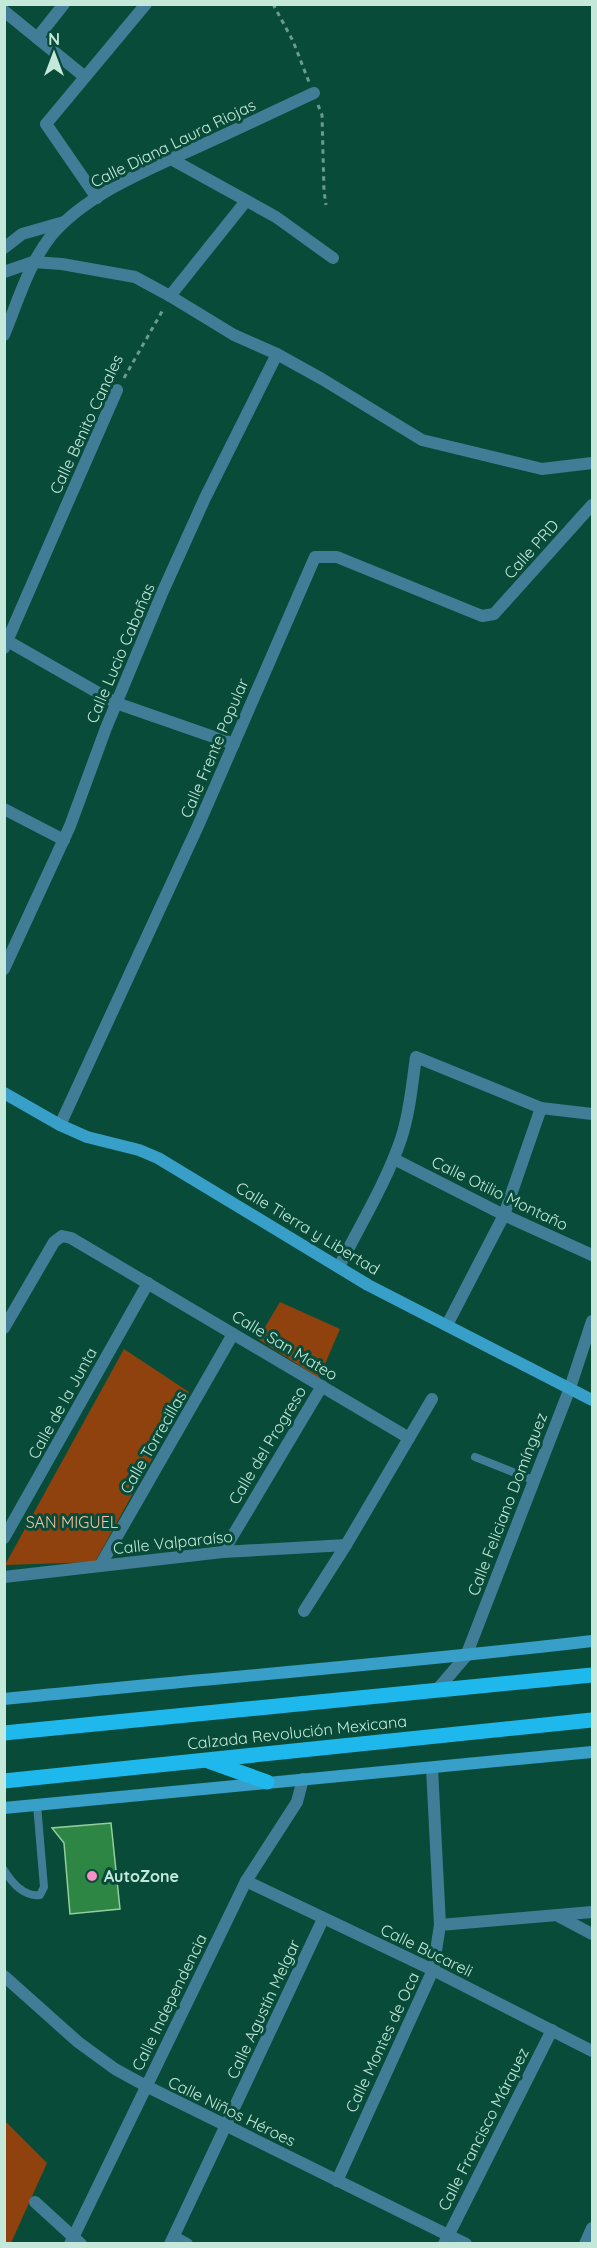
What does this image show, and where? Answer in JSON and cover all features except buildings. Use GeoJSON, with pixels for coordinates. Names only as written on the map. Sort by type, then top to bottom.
{"type":"FeatureCollection","features":[{"type":"Feature","properties":{"kind":"main road","name":"Calzada Revolución Mexicana"},"geometry":{"type":"LineString","coordinates":[[4,1734],[592,1675]]}},
{"type":"Feature","properties":{"kind":"main road","name":"Calzada Revolución Mexicana"},"geometry":{"type":"LineString","coordinates":[[4,1781],[592,1719]]}},
{"type":"Feature","properties":{"kind":"main road"},"geometry":{"type":"LineString","coordinates":[[205,1760],[267,1782]]}},
{"type":"Feature","properties":{"kind":"street"},"geometry":{"type":"LineString","coordinates":[[38,38],[64,4]]}},
{"type":"Feature","properties":{"kind":"street"},"geometry":{"type":"LineString","coordinates":[[97,198],[46,124],[146,4]]}},
{"type":"Feature","properties":{"kind":"street"},"geometry":{"type":"LineString","coordinates":[[4,11],[85,77]]}},
{"type":"Feature","properties":{"kind":"street","name":"Calle Diana Laura Riojas"},"geometry":{"type":"LineString","coordinates":[[4,335],[33,262],[51,236],[65,222],[97,198],[171,159],[314,93]]}},
{"type":"Feature","properties":{"kind":"street"},"geometry":{"type":"LineString","coordinates":[[171,159],[276,217],[333,258]]}},
{"type":"Feature","properties":{"kind":"street"},"geometry":{"type":"LineString","coordinates":[[170,296],[246,201]]}},
{"type":"Feature","properties":{"kind":"street"},"geometry":{"type":"LineString","coordinates":[[4,248],[22,234],[65,222]]}},
{"type":"Feature","properties":{"kind":"street"},"geometry":{"type":"LineString","coordinates":[[4,272],[33,262],[62,264],[135,277],[234,335],[277,354],[322,378],[422,440],[542,469],[592,463]]}},
{"type":"Feature","properties":{"kind":"street","name":"Calle Lucio Cabañas"},"geometry":{"type":"LineString","coordinates":[[4,969],[64,840],[116,703],[163,591],[205,498],[277,354]]}},
{"type":"Feature","properties":{"kind":"street","name":"Calle Benito Canales"},"geometry":{"type":"LineString","coordinates":[[5,643],[117,390]]}},
{"type":"Feature","properties":{"kind":"street","name":"Calle PRD"},"geometry":{"type":"LineString","coordinates":[[494,614],[592,505]]}},
{"type":"Feature","properties":{"kind":"street","name":"Calle Frente Popular"},"geometry":{"type":"LineString","coordinates":[[60,1125],[198,826],[315,557],[337,557],[482,616],[494,614]]}},
{"type":"Feature","properties":{"kind":"street"},"geometry":{"type":"LineString","coordinates":[[5,643],[116,703],[234,744]]}},
{"type":"Feature","properties":{"kind":"street"},"geometry":{"type":"LineString","coordinates":[[4,809],[64,840]]}},
{"type":"Feature","properties":{"kind":"street"},"geometry":{"type":"LineString","coordinates":[[339,1267],[394,1159],[408,1116],[416,1057],[541,1108],[592,1114]]}},
{"type":"Feature","properties":{"kind":"street","name":"Calle Tierra y Libertad"},"geometry":{"type":"LineString","coordinates":[[4,1093],[60,1125],[87,1137],[130,1147],[158,1158],[368,1285],[592,1400]]}},
{"type":"Feature","properties":{"kind":"street"},"geometry":{"type":"LineString","coordinates":[[447,1325],[504,1215],[541,1108]]}},
{"type":"Feature","properties":{"kind":"street","name":"Calle Otilio Montaño"},"geometry":{"type":"LineString","coordinates":[[394,1159],[504,1215],[592,1255]]}},
{"type":"Feature","properties":{"kind":"street","name":"Calle San Mateo"},"geometry":{"type":"LineString","coordinates":[[4,1328],[54,1242],[62,1236],[71,1238],[409,1438]]}},
{"type":"Feature","properties":{"kind":"street","name":"Calle de la Junta"},"geometry":{"type":"LineString","coordinates":[[4,1538],[148,1283]]}},
{"type":"Feature","properties":{"kind":"street","name":"Calle Feliciano Domínguez"},"geometry":{"type":"LineString","coordinates":[[436,1691],[466,1656],[570,1388],[592,1321]]}},
{"type":"Feature","properties":{"kind":"street","name":"Calle Torrecillas"},"geometry":{"type":"LineString","coordinates":[[100,1566],[233,1334]]}},
{"type":"Feature","properties":{"kind":"street","name":"Calle del Progreso"},"geometry":{"type":"LineString","coordinates":[[223,1552],[322,1386]]}},
{"type":"Feature","properties":{"kind":"street"},"geometry":{"type":"LineString","coordinates":[[304,1611],[346,1545],[432,1399]]}},
{"type":"Feature","properties":{"kind":"street","name":"Calle Valparaíso"},"geometry":{"type":"LineString","coordinates":[[4,1576],[223,1552],[346,1545]]}},
{"type":"Feature","properties":{"kind":"street"},"geometry":{"type":"LineString","coordinates":[[4,1699],[195,1679],[466,1656],[592,1641]]}},
{"type":"Feature","properties":{"kind":"street"},"geometry":{"type":"LineString","coordinates":[[4,1808],[592,1752]]}},
{"type":"Feature","properties":{"kind":"street","name":"Calle Montes de Oca"},"geometry":{"type":"LineString","coordinates":[[337,2181],[433,1970],[440,1925],[432,1768]]}},
{"type":"Feature","properties":{"kind":"street","name":"Calle Independencia"},"geometry":{"type":"LineString","coordinates":[[75,2241],[146,2086],[246,1881],[297,1802],[303,1779]]}},
{"type":"Feature","properties":{"kind":"street","name":"Calle Bucareli"},"geometry":{"type":"LineString","coordinates":[[246,1881],[433,1970],[592,2051]]}},
{"type":"Feature","properties":{"kind":"street"},"geometry":{"type":"LineString","coordinates":[[440,1925],[592,1912]]}},
{"type":"Feature","properties":{"kind":"street"},"geometry":{"type":"LineString","coordinates":[[557,1916],[592,1934]]}},
{"type":"Feature","properties":{"kind":"street","name":"Calle Agustín Melgar"},"geometry":{"type":"LineString","coordinates":[[172,2240],[323,1919]]}},
{"type":"Feature","properties":{"kind":"street","name":"Calle Niños Héroes"},"geometry":{"type":"LineString","coordinates":[[4,1976],[78,2042],[115,2069],[446,2239],[466,2244]]}},
{"type":"Feature","properties":{"kind":"street","name":"Calle Francisco Márquez"},"geometry":{"type":"LineString","coordinates":[[446,2239],[552,2030]]}},
{"type":"Feature","properties":{"kind":"street"},"geometry":{"type":"LineString","coordinates":[[35,2202],[75,2241]]}},
{"type":"Feature","properties":{"kind":"street"},"geometry":{"type":"LineString","coordinates":[[585,2244],[592,2228]]}},
{"type":"Feature","properties":{"kind":"street"},"geometry":{"type":"LineString","coordinates":[[172,2240],[187,2244]]}},
{"type":"Feature","properties":{"kind":"lane"},"geometry":{"type":"LineString","coordinates":[[475,1457],[533,1480]]}},
{"type":"Feature","properties":{"kind":"lane"},"geometry":{"type":"LineString","coordinates":[[4,1870],[20,1889],[31,1896],[40,1895],[44,1887],[37,1805]]}},
{"type":"Feature","properties":{"kind":"path"},"geometry":{"type":"LineString","coordinates":[[273,4],[293,41],[322,115],[326,205]]}},
{"type":"Feature","properties":{"kind":"path","name":"Calle Benito Canales"},"geometry":{"type":"LineString","coordinates":[[117,390],[170,296]]}},
{"type":"Feature","properties":{"kind":"green space"},"geometry":{"type":"Polygon","coordinates":[[[280,1302],[340,1329],[319,1378],[258,1339],[280,1302]]]}},
{"type":"Feature","properties":{"kind":"green space","name":"SAN MIGUEL"},"geometry":{"type":"Polygon","coordinates":[[[124,1349],[189,1392],[95,1562],[5,1565],[124,1349]]]}},
{"type":"Feature","properties":{"kind":"green space"},"geometry":{"type":"Polygon","coordinates":[[[4,2120],[47,2163],[11,2243],[5,2243],[4,2120]]]}},
{"type":"Feature","properties":{"kind":"place","name":"AutoZone"},"geometry":{"type":"Point","coordinates":[92,1876]}}]}
